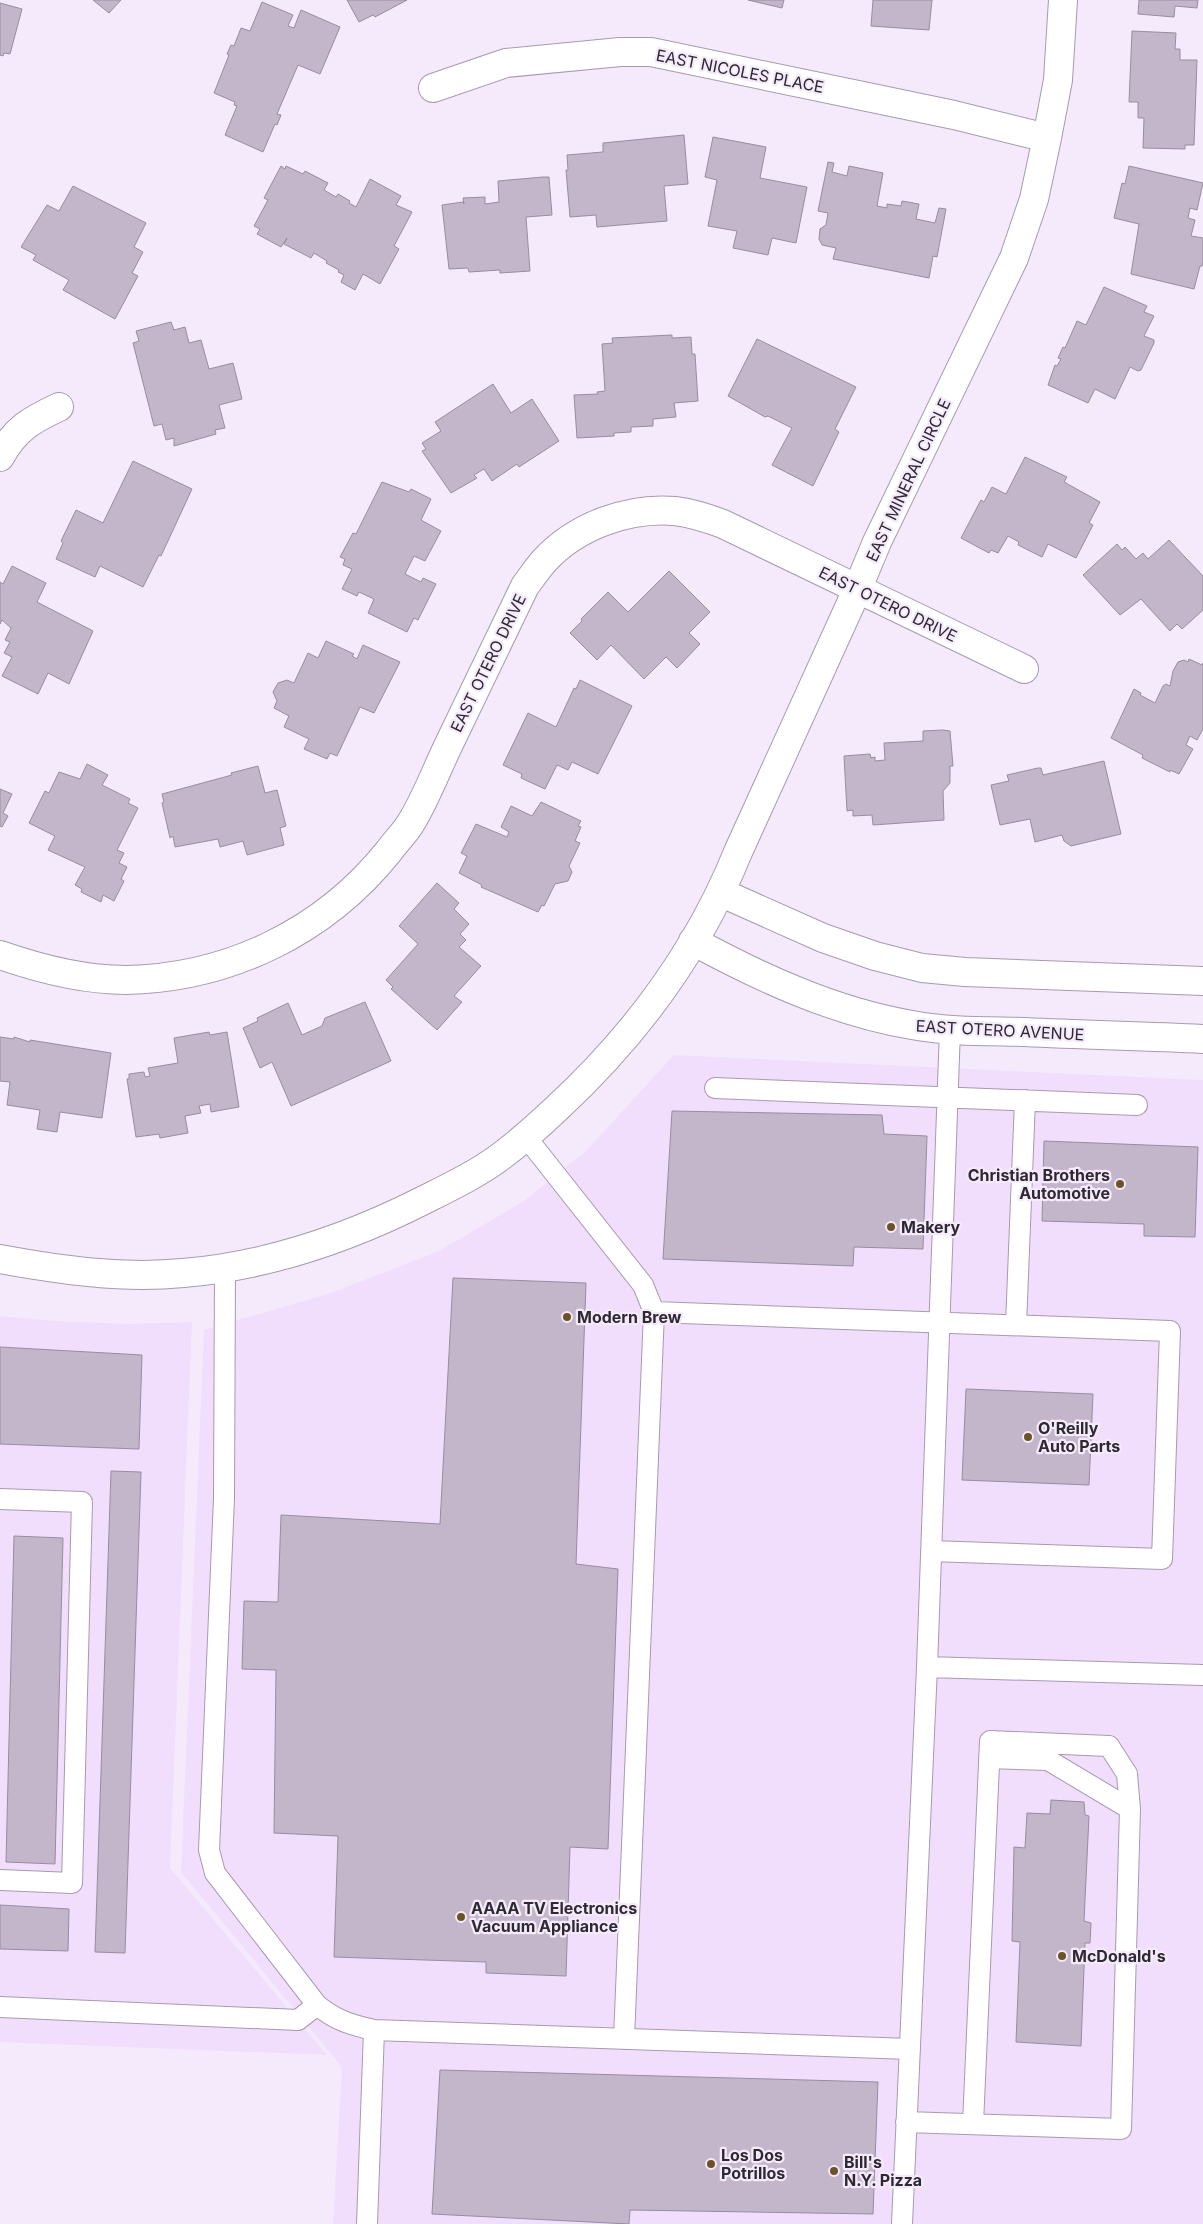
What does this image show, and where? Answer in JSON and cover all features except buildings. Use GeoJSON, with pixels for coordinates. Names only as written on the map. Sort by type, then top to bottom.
{"type":"FeatureCollection","features":[{"type":"Feature","properties":{"kind":"street","name":"EAST MINERAL CIRCLE"},"geometry":{"type":"LineString","coordinates":[[0,1259],[47,1268],[95,1273],[182,1274],[225,1268],[278,1257],[328,1242],[398,1214],[455,1185],[499,1158],[526,1137],[617,1049],[653,1005],[722,893],[738,852],[877,542],[1014,258],[1034,199],[1048,138],[1058,80],[1063,0]]}},
{"type":"Feature","properties":{"kind":"street","name":"EAST NICOLES PLACE"},"geometry":{"type":"LineString","coordinates":[[432,88],[506,63],[620,52],[651,52],[954,115],[1048,138]]}},
{"type":"Feature","properties":{"kind":"street"},"geometry":{"type":"LineString","coordinates":[[0,457],[17,432],[28,422],[59,407]]}},
{"type":"Feature","properties":{"kind":"street","name":"EAST OTERO DRIVE"},"geometry":{"type":"LineString","coordinates":[[0,955],[37,968],[84,977],[125,980],[166,977],[241,959],[298,932],[342,901],[372,872],[412,822],[525,586],[544,561],[567,541],[591,527],[618,517],[648,512],[675,511],[700,516],[723,524],[1024,669]]}},
{"type":"Feature","properties":{"kind":"street"},"geometry":{"type":"LineString","coordinates":[[722,893],[823,938],[875,956],[922,968],[965,972],[1203,981]]}},
{"type":"Feature","properties":{"kind":"street","name":"EAST OTERO AVENUE"},"geometry":{"type":"LineString","coordinates":[[693,941],[738,966],[783,986],[858,1012],[911,1025],[950,1029],[1203,1039]]}},
{"type":"Feature","properties":{"kind":"lane"},"geometry":{"type":"LineString","coordinates":[[902,2224],[927,1666],[950,1029]]}},
{"type":"Feature","properties":{"kind":"lane"},"geometry":{"type":"LineString","coordinates":[[715,1088],[1137,1105]]}},
{"type":"Feature","properties":{"kind":"lane"},"geometry":{"type":"LineString","coordinates":[[1016,1325],[1025,1100]]}},
{"type":"Feature","properties":{"kind":"lane"},"geometry":{"type":"LineString","coordinates":[[526,1137],[643,1285],[654,1312],[624,2039]]}},
{"type":"Feature","properties":{"kind":"lane"},"geometry":{"type":"LineString","coordinates":[[225,1268],[224,1498],[209,1850],[215,1873],[317,2005],[332,2017],[351,2025],[374,2030],[910,2049]]}},
{"type":"Feature","properties":{"kind":"lane"},"geometry":{"type":"LineString","coordinates":[[654,1312],[1170,1331],[1162,1560],[931,1552]]}},
{"type":"Feature","properties":{"kind":"lane"},"geometry":{"type":"LineString","coordinates":[[0,1500],[82,1502],[72,1883],[0,1880]]}},
{"type":"Feature","properties":{"kind":"lane"},"geometry":{"type":"LineString","coordinates":[[927,1666],[1203,1675]]}},
{"type":"Feature","properties":{"kind":"lane"},"geometry":{"type":"LineString","coordinates":[[906,2122],[1121,2129],[1130,1809],[1128,1774],[1109,1746],[990,1741],[973,2124]]}},
{"type":"Feature","properties":{"kind":"lane"},"geometry":{"type":"LineString","coordinates":[[989,1758],[1048,1760],[1130,1809]]}},
{"type":"Feature","properties":{"kind":"lane"},"geometry":{"type":"LineString","coordinates":[[0,2007],[298,2020],[317,2005]]}},
{"type":"Feature","properties":{"kind":"lane"},"geometry":{"type":"LineString","coordinates":[[367,2224],[374,2030]]}},
{"type":"Feature","properties":{"kind":"shaded area"},"geometry":{"type":"Polygon","coordinates":[[[674,1055],[1203,1080],[1203,2224],[333,2224],[342,2067],[181,1872],[204,1330],[331,1293],[439,1251],[524,1201],[587,1150],[674,1055]]]}},
{"type":"Feature","properties":{"kind":"shaded area"},"geometry":{"type":"Polygon","coordinates":[[[0,1316],[55,1321],[128,1324],[192,1322],[170,1868],[327,2055],[0,2042],[0,1316]]]}},
{"type":"Feature","properties":{"kind":"place","name":"Christian Brothers Automotive"},"geometry":{"type":"Point","coordinates":[1120,1184]}},
{"type":"Feature","properties":{"kind":"place","name":"Makery"},"geometry":{"type":"Point","coordinates":[891,1227]}},
{"type":"Feature","properties":{"kind":"place","name":"Modern Brew"},"geometry":{"type":"Point","coordinates":[567,1317]}},
{"type":"Feature","properties":{"kind":"place","name":"O'Reilly Auto Parts"},"geometry":{"type":"Point","coordinates":[1028,1437]}},
{"type":"Feature","properties":{"kind":"place","name":"AAAA TV Electronics Vacuum Appliance"},"geometry":{"type":"Point","coordinates":[461,1917]}},
{"type":"Feature","properties":{"kind":"place","name":"McDonald's"},"geometry":{"type":"Point","coordinates":[1062,1956]}},
{"type":"Feature","properties":{"kind":"place","name":"Los Dos Potrillos"},"geometry":{"type":"Point","coordinates":[711,2164]}},
{"type":"Feature","properties":{"kind":"place","name":"Bill's N.Y. Pizza"},"geometry":{"type":"Point","coordinates":[834,2171]}}]}
